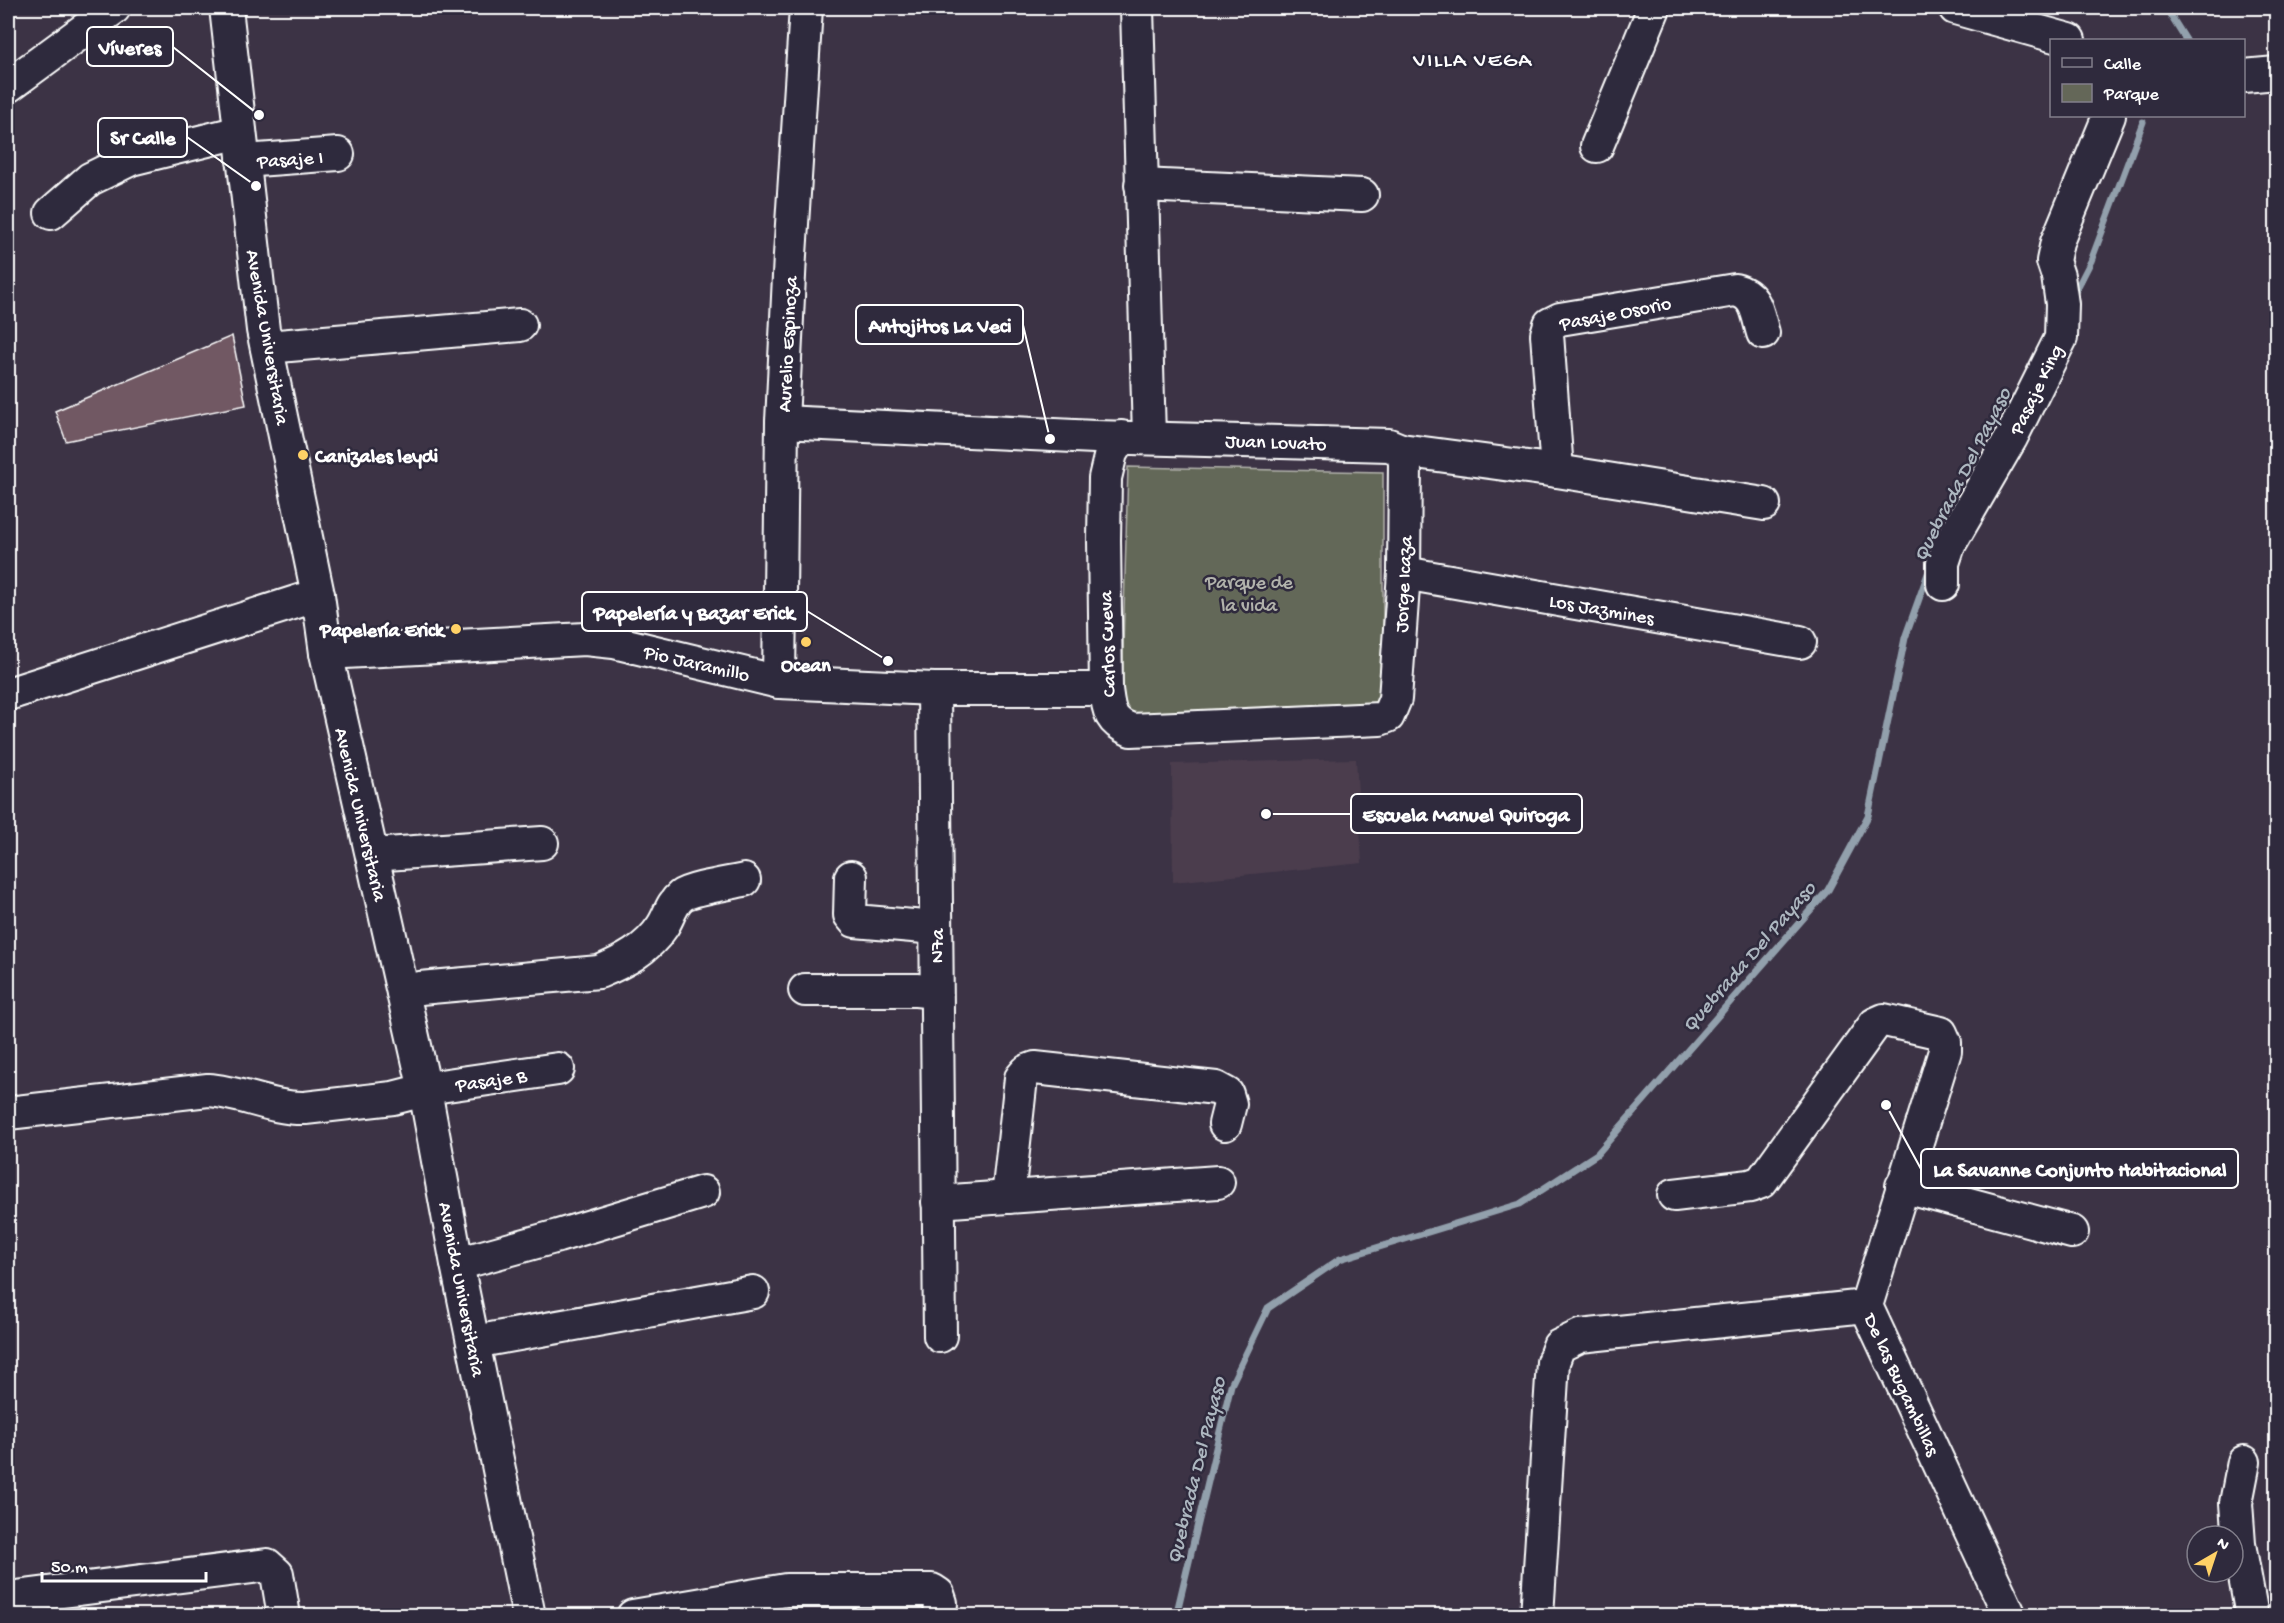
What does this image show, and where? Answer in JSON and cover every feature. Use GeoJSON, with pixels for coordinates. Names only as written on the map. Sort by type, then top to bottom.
{"type":"FeatureCollection","features":[{"type":"Feature","properties":{"kind":"street"},"geometry":{"type":"LineString","coordinates":[[8,86],[114,8]]}},
{"type":"Feature","properties":{"kind":"street","name":"Avenida Universitaria"},"geometry":{"type":"LineString","coordinates":[[226,8],[267,346],[318,595],[326,654],[424,1090],[529,1616]]}},
{"type":"Feature","properties":{"kind":"street","name":"Aurelio Espinoza"},"geometry":{"type":"LineString","coordinates":[[779,682],[782,423],[806,8]]}},
{"type":"Feature","properties":{"kind":"street"},"geometry":{"type":"LineString","coordinates":[[1135,437],[1141,185],[1137,8]]}},
{"type":"Feature","properties":{"kind":"street"},"geometry":{"type":"LineString","coordinates":[[1597,146],[1654,8]]}},
{"type":"Feature","properties":{"kind":"street"},"geometry":{"type":"LineString","coordinates":[[1955,8],[2064,39]]}},
{"type":"Feature","properties":{"kind":"street"},"geometry":{"type":"LineString","coordinates":[[2245,76],[2277,73]]}},
{"type":"Feature","properties":{"kind":"street","name":"Pasaje King"},"geometry":{"type":"LineString","coordinates":[[1943,584],[1943,563],[1949,545],[2011,438],[2061,338],[2062,304],[2058,276],[2053,261],[2057,242],[2109,117]]}},
{"type":"Feature","properties":{"kind":"street","name":"Pasaje I"},"geometry":{"type":"LineString","coordinates":[[51,213],[90,179],[131,159],[241,146],[338,154]]}},
{"type":"Feature","properties":{"kind":"street"},"geometry":{"type":"LineString","coordinates":[[1141,185],[1362,195]]}},
{"type":"Feature","properties":{"kind":"street","name":"Pasaje Osorio"},"geometry":{"type":"LineString","coordinates":[[1557,471],[1547,334],[1550,324],[1560,319],[1735,290],[1746,293],[1752,298],[1763,333]]}},
{"type":"Feature","properties":{"kind":"street"},"geometry":{"type":"LineString","coordinates":[[267,346],[520,325]]}},
{"type":"Feature","properties":{"kind":"street","name":"Juan Lovato"},"geometry":{"type":"LineString","coordinates":[[782,423],[1389,445],[1401,450],[1557,471],[1764,504]]}},
{"type":"Feature","properties":{"kind":"street","name":"Carlos Cueva"},"geometry":{"type":"LineString","coordinates":[[1135,437],[1111,453],[1105,478],[1106,689],[1108,709],[1119,725],[1131,730],[1380,719],[1388,716]]}},
{"type":"Feature","properties":{"kind":"street","name":"Jorge Icaza"},"geometry":{"type":"LineString","coordinates":[[1388,716],[1395,699],[1404,573],[1406,462],[1401,450]]}},
{"type":"Feature","properties":{"kind":"street","name":"Los Jazmines"},"geometry":{"type":"LineString","coordinates":[[1404,573],[1800,642]]}},
{"type":"Feature","properties":{"kind":"street"},"geometry":{"type":"LineString","coordinates":[[8,694],[318,595]]}},
{"type":"Feature","properties":{"kind":"street","name":"Pio Jaramillo"},"geometry":{"type":"LineString","coordinates":[[326,654],[585,639],[614,642],[779,682],[934,689],[1106,689]]}},
{"type":"Feature","properties":{"kind":"street","name":"N7a"},"geometry":{"type":"LineString","coordinates":[[934,689],[940,1336]]}},
{"type":"Feature","properties":{"kind":"street"},"geometry":{"type":"LineString","coordinates":[[372,855],[542,843]]}},
{"type":"Feature","properties":{"kind":"street"},"geometry":{"type":"LineString","coordinates":[[851,878],[850,915],[855,921],[936,928]]}},
{"type":"Feature","properties":{"kind":"street"},"geometry":{"type":"LineString","coordinates":[[403,992],[420,988],[598,972],[619,963],[646,946],[662,927],[673,905],[682,895],[744,880]]}},
{"type":"Feature","properties":{"kind":"street"},"geometry":{"type":"LineString","coordinates":[[805,990],[936,992]]}},
{"type":"Feature","properties":{"kind":"street","name":"De las Bugambillas"},"geometry":{"type":"LineString","coordinates":[[1674,1195],[1750,1186],[1761,1182],[1875,1024],[1884,1020],[1941,1034],[1945,1042],[1945,1051],[1866,1306],[2010,1616]]}},
{"type":"Feature","properties":{"kind":"street"},"geometry":{"type":"LineString","coordinates":[[1008,1197],[1021,1078],[1027,1071],[1035,1068],[1216,1088],[1227,1094],[1230,1104],[1225,1124]]}},
{"type":"Feature","properties":{"kind":"street","name":"Pasaje B"},"geometry":{"type":"LineString","coordinates":[[8,1113],[208,1090],[222,1091],[292,1108],[393,1098],[424,1090],[558,1069]]}},
{"type":"Feature","properties":{"kind":"street"},"geometry":{"type":"LineString","coordinates":[[938,1202],[1218,1182]]}},
{"type":"Feature","properties":{"kind":"street"},"geometry":{"type":"LineString","coordinates":[[1902,1186],[2072,1232]]}},
{"type":"Feature","properties":{"kind":"street"},"geometry":{"type":"LineString","coordinates":[[458,1264],[703,1192]]}},
{"type":"Feature","properties":{"kind":"street"},"geometry":{"type":"LineString","coordinates":[[474,1341],[753,1292]]}},
{"type":"Feature","properties":{"kind":"street"},"geometry":{"type":"LineString","coordinates":[[1537,1616],[1553,1362],[1559,1346],[1580,1336],[1866,1306]]}},
{"type":"Feature","properties":{"kind":"street"},"geometry":{"type":"LineString","coordinates":[[2244,1462],[2236,1503],[2239,1544],[2252,1616]]}},
{"type":"Feature","properties":{"kind":"street"},"geometry":{"type":"LineString","coordinates":[[16,1604],[267,1565],[277,1574],[284,1616]]}},
{"type":"Feature","properties":{"kind":"street"},"geometry":{"type":"LineString","coordinates":[[633,1616],[786,1590],[814,1589],[932,1590],[938,1594],[941,1603],[940,1616]]}},
{"type":"Feature","properties":{"kind":"shaded area"},"geometry":{"type":"Polygon","coordinates":[[[1356,759],[1362,863],[1173,882],[1172,764],[1356,759]]]}},
{"type":"Feature","properties":{"kind":"green space","name":"Parque de la vida"},"geometry":{"type":"Polygon","coordinates":[[[1128,467],[1383,472],[1383,712],[1121,720],[1128,467]]]}},
{"type":"Feature","properties":{"kind":"building"},"geometry":{"type":"Polygon","coordinates":[[[232,336],[246,405],[66,441],[55,411],[232,336]]]}},
{"type":"Feature","properties":{"kind":"waterway","name":"Quebrada Del Payaso"},"geometry":{"type":"LineString","coordinates":[[2166,8],[2185,39]]}},
{"type":"Feature","properties":{"kind":"waterway","name":"Quebrada Del Payaso"},"geometry":{"type":"LineString","coordinates":[[2072,298],[2091,261],[2143,122]]}},
{"type":"Feature","properties":{"kind":"waterway","name":"Quebrada Del Payaso"},"geometry":{"type":"LineString","coordinates":[[1176,1616],[1231,1385],[1268,1308],[1340,1259],[1520,1204],[1597,1154],[1828,890],[1868,816],[1905,638],[1930,568]]}},
{"type":"Feature","properties":{"kind":"place","name":"Víveres"},"geometry":{"type":"Point","coordinates":[259,115]}},
{"type":"Feature","properties":{"kind":"place","name":"Sr Calle"},"geometry":{"type":"Point","coordinates":[256,186]}},
{"type":"Feature","properties":{"kind":"place","name":"Antojitos La Veci"},"geometry":{"type":"Point","coordinates":[1050,439]}},
{"type":"Feature","properties":{"kind":"place","name":"Canizales leydi"},"geometry":{"type":"Point","coordinates":[303,455]}},
{"type":"Feature","properties":{"kind":"place","name":"Papelería Erick"},"geometry":{"type":"Point","coordinates":[456,629]}},
{"type":"Feature","properties":{"kind":"place","name":"Ocean"},"geometry":{"type":"Point","coordinates":[806,642]}},
{"type":"Feature","properties":{"kind":"place","name":"Papelería y Bazar Erick"},"geometry":{"type":"Point","coordinates":[888,661]}},
{"type":"Feature","properties":{"kind":"place","name":"Escuela Manuel Quiroga"},"geometry":{"type":"Point","coordinates":[1266,814]}},
{"type":"Feature","properties":{"kind":"place","name":"La Savanne Conjunto Habitacional"},"geometry":{"type":"Point","coordinates":[1886,1105]}},
{"type":"Feature","properties":{"kind":"district","name":"VILLA VEGA"},"geometry":{"type":"Point","coordinates":[1473,58]}}]}
